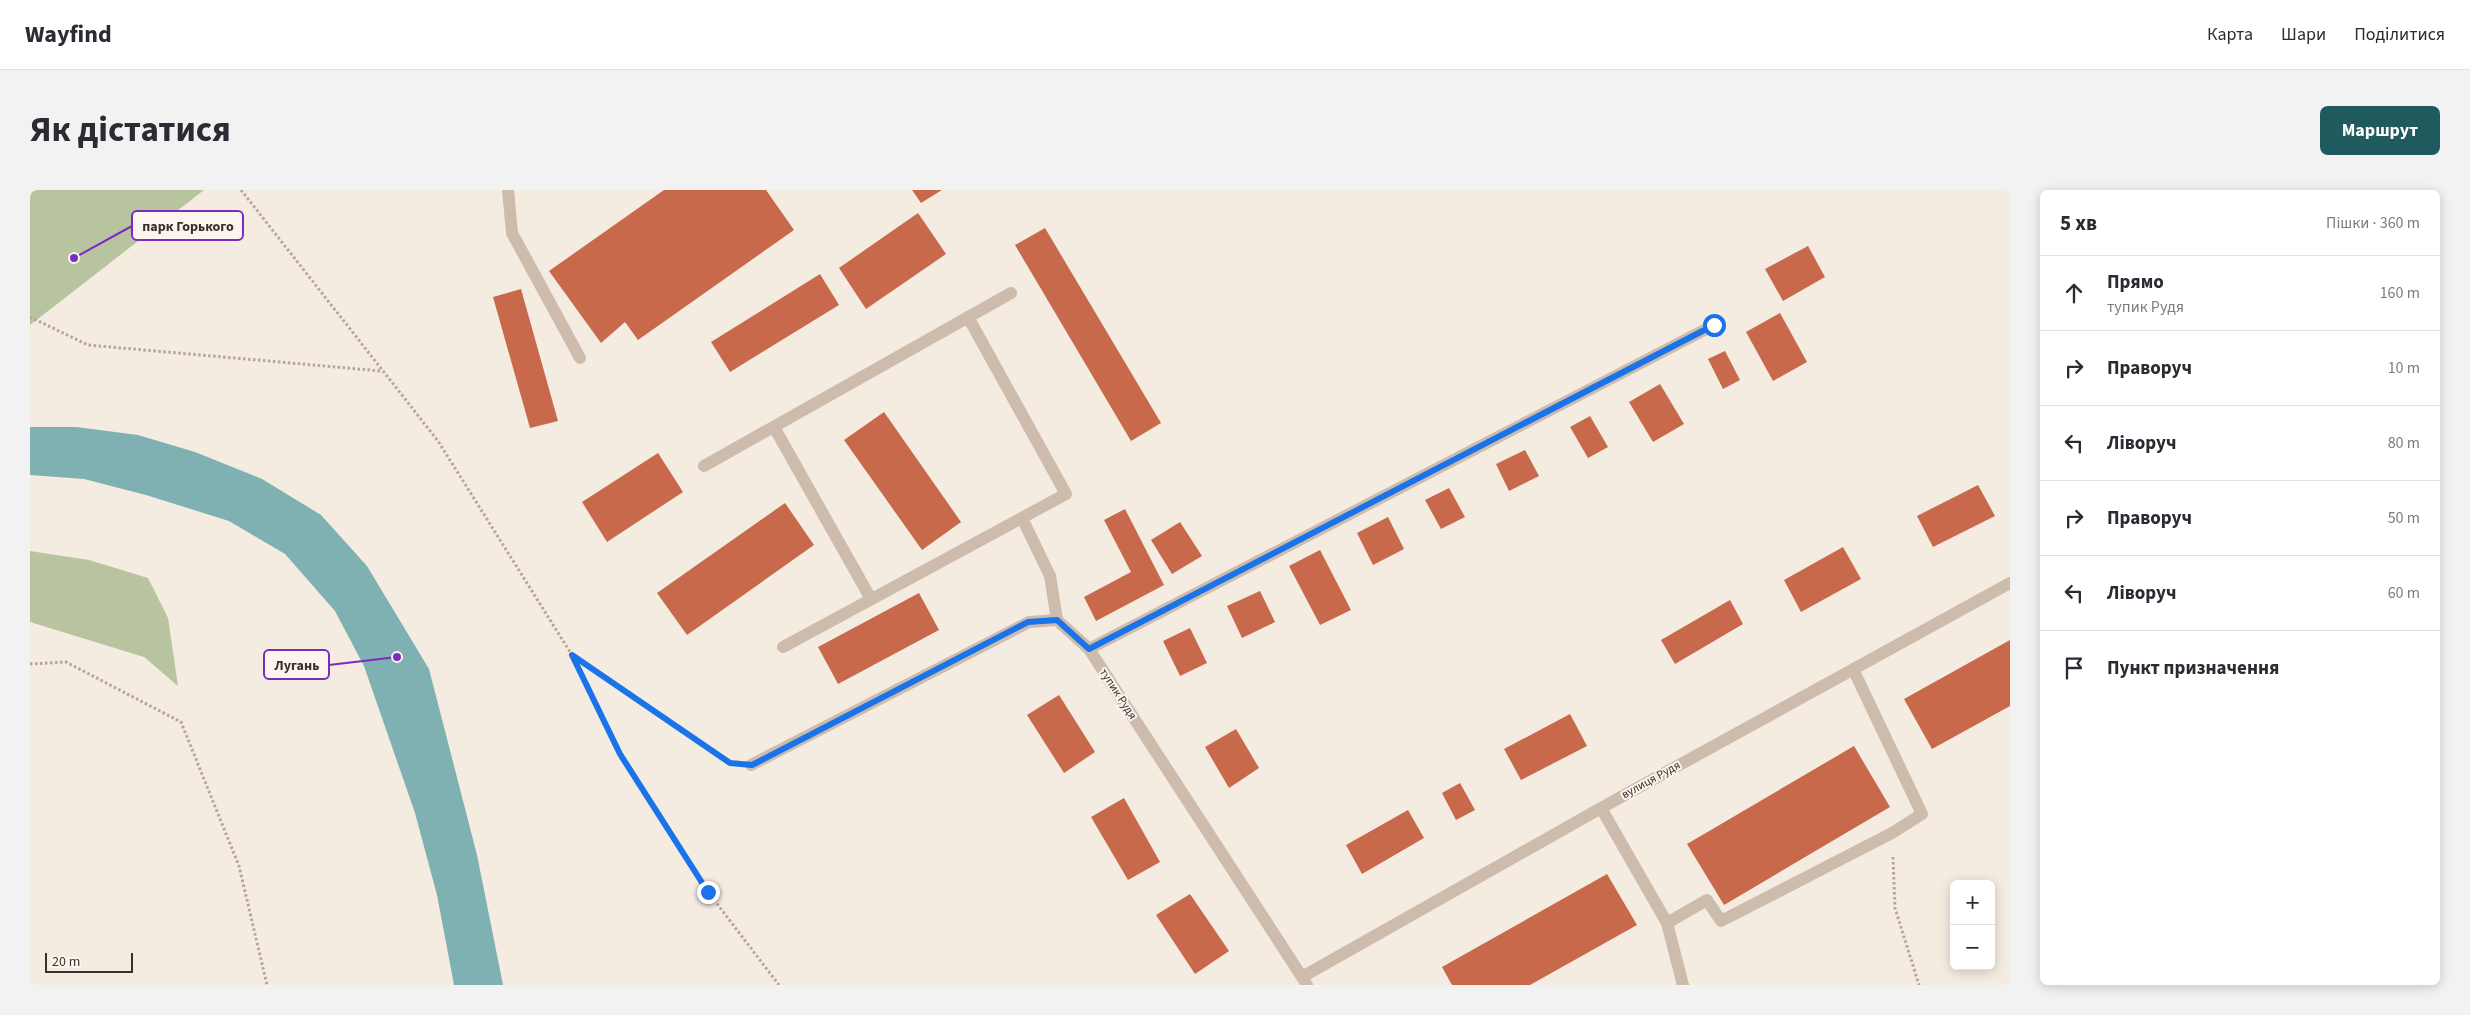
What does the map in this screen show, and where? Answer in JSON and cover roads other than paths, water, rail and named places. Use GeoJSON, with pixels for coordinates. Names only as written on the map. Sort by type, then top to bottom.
{"type":"FeatureCollection","features":[{"type":"Feature","properties":{"kind":"street"},"geometry":{"type":"LineString","coordinates":[[508,190],[512,233],[580,358]]}},
{"type":"Feature","properties":{"kind":"street"},"geometry":{"type":"LineString","coordinates":[[704,466],[1011,293]]}},
{"type":"Feature","properties":{"kind":"street"},"geometry":{"type":"LineString","coordinates":[[783,647],[1066,494],[968,317]]}},
{"type":"Feature","properties":{"kind":"street"},"geometry":{"type":"LineString","coordinates":[[1089,649],[1714,325]]}},
{"type":"Feature","properties":{"kind":"street"},"geometry":{"type":"LineString","coordinates":[[774,427],[871,599]]}},
{"type":"Feature","properties":{"kind":"street"},"geometry":{"type":"LineString","coordinates":[[752,765],[1028,622],[1057,620],[1050,576],[1022,518]]}},
{"type":"Feature","properties":{"kind":"street","name":"вулиця Рудя"},"geometry":{"type":"LineString","coordinates":[[1304,981],[1601,808],[2010,583]]}},
{"type":"Feature","properties":{"kind":"street","name":"тупик Рудя"},"geometry":{"type":"LineString","coordinates":[[1057,620],[1089,649],[1304,981]]}},
{"type":"Feature","properties":{"kind":"street"},"geometry":{"type":"LineString","coordinates":[[1667,924],[1707,900],[1721,921],[1892,833],[1922,814],[1853,669]]}},
{"type":"Feature","properties":{"kind":"street"},"geometry":{"type":"LineString","coordinates":[[1601,808],[1667,924],[1683,985]]}},
{"type":"Feature","properties":{"kind":"water"},"geometry":{"type":"Polygon","coordinates":[[[30,427],[76,427],[138,435],[195,452],[262,479],[321,515],[367,566],[429,669],[477,855],[503,985],[454,985],[437,895],[415,813],[364,666],[335,611],[285,554],[229,521],[146,495],[84,479],[30,475],[30,427]]]}},
{"type":"Feature","properties":{"kind":"place","name":"парк Горького"},"geometry":{"type":"Point","coordinates":[74,258]}},
{"type":"Feature","properties":{"kind":"place","name":"Лугань"},"geometry":{"type":"Point","coordinates":[397,657]}}]}
